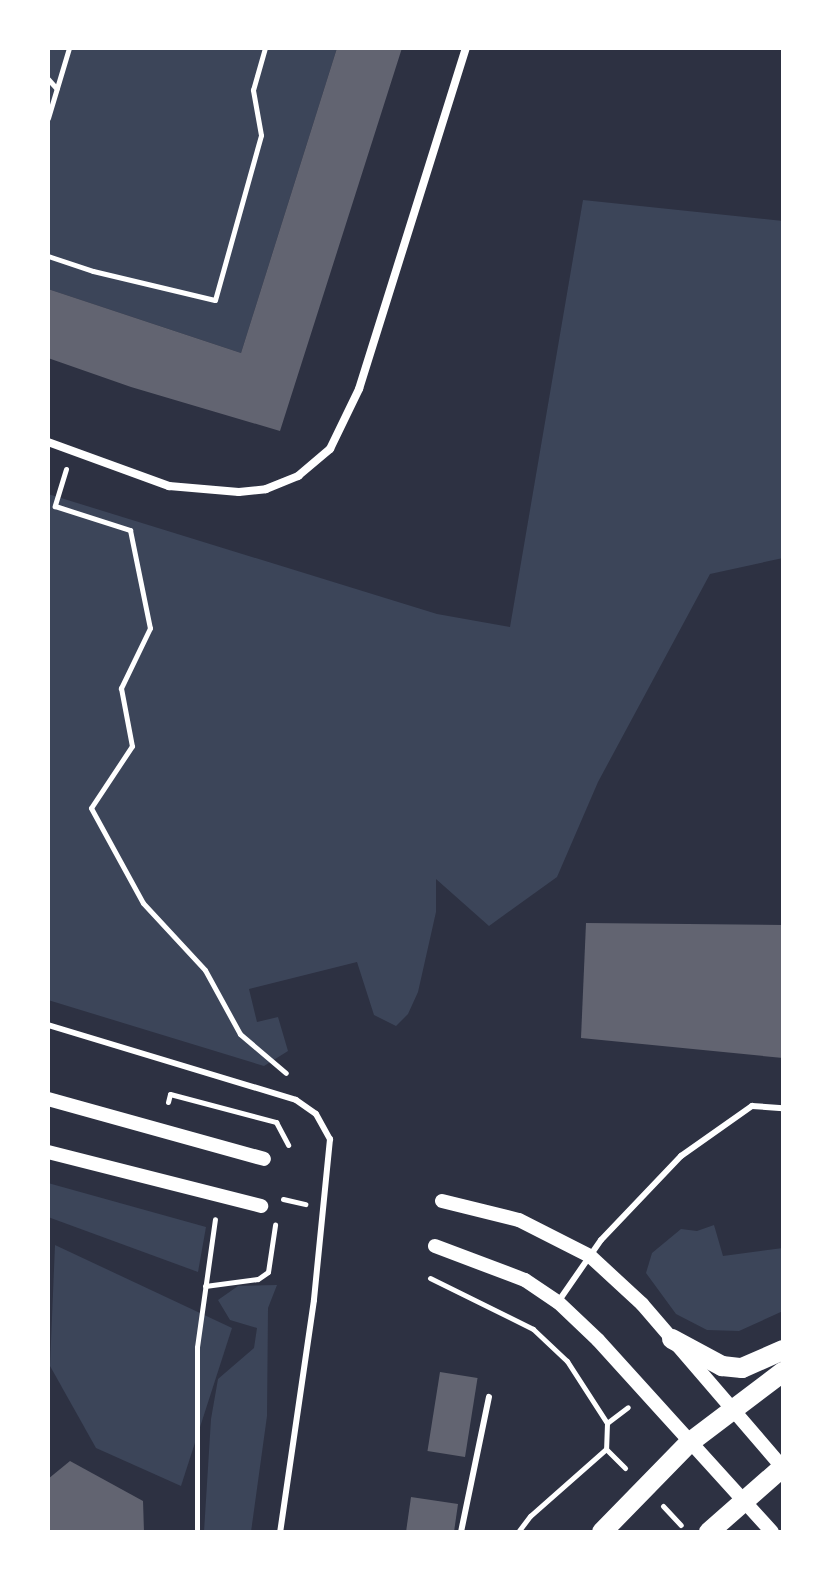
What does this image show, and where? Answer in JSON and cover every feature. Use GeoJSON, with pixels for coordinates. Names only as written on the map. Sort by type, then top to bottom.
{"type":"FeatureCollection","features":[{"type":"Feature","properties":{"kind":"main road"},"geometry":{"type":"LineString","coordinates":[[672,1339],[722,1366],[742,1368],[783,1350]]}},
{"type":"Feature","properties":{"kind":"main road"},"geometry":{"type":"LineString","coordinates":[[602,1532],[689,1443],[783,1372]]}},
{"type":"Feature","properties":{"kind":"main road"},"geometry":{"type":"LineString","coordinates":[[709,1532],[783,1467]]}},
{"type":"Feature","properties":{"kind":"street"},"geometry":{"type":"LineString","coordinates":[[48,442],[169,486],[239,492],[266,489],[298,476],[330,449],[359,389],[466,48]]}},
{"type":"Feature","properties":{"kind":"street"},"geometry":{"type":"LineString","coordinates":[[48,1099],[264,1159]]}},
{"type":"Feature","properties":{"kind":"street"},"geometry":{"type":"LineString","coordinates":[[48,1152],[261,1206]]}},
{"type":"Feature","properties":{"kind":"street"},"geometry":{"type":"LineString","coordinates":[[442,1201],[519,1220],[590,1256],[672,1339],[783,1467]]}},
{"type":"Feature","properties":{"kind":"street"},"geometry":{"type":"LineString","coordinates":[[435,1246],[525,1280],[558,1302],[598,1340],[772,1532]]}},
{"type":"Feature","properties":{"kind":"lane"},"geometry":{"type":"LineString","coordinates":[[48,1025],[296,1100],[316,1114],[330,1139],[314,1300],[280,1532]]}},
{"type":"Feature","properties":{"kind":"lane"},"geometry":{"type":"LineString","coordinates":[[558,1302],[590,1256],[681,1156],[752,1106],[783,1108]]}},
{"type":"Feature","properties":{"kind":"lane"},"geometry":{"type":"LineString","coordinates":[[461,1532],[489,1397]]}},
{"type":"Feature","properties":{"kind":"path"},"geometry":{"type":"LineString","coordinates":[[48,118],[69,48]]}},
{"type":"Feature","properties":{"kind":"path"},"geometry":{"type":"LineString","coordinates":[[48,256],[93,271],[215,300],[261,135],[253,90],[265,48]]}},
{"type":"Feature","properties":{"kind":"path"},"geometry":{"type":"LineString","coordinates":[[48,79],[57,89]]}},
{"type":"Feature","properties":{"kind":"path"},"geometry":{"type":"LineString","coordinates":[[55,506],[130,530],[150,628],[121,688],[132,746],[91,808],[143,903],[205,970],[240,1034],[271,1059]]}},
{"type":"Feature","properties":{"kind":"path"},"geometry":{"type":"LineString","coordinates":[[168,1102],[170,1094],[276,1122]]}},
{"type":"Feature","properties":{"kind":"path"},"geometry":{"type":"LineString","coordinates":[[197,1532],[197,1347],[215,1218]]}},
{"type":"Feature","properties":{"kind":"path"},"geometry":{"type":"LineString","coordinates":[[430,1278],[533,1329],[567,1361],[607,1423],[606,1449],[530,1516],[518,1532]]}},
{"type":"Feature","properties":{"kind":"path"},"geometry":{"type":"LineString","coordinates":[[205,1286],[258,1279]]}},
{"type":"Feature","properties":{"kind":"shaded area"},"geometry":{"type":"Polygon","coordinates":[[[48,48],[337,48],[241,353],[48,289],[48,48]]]}},
{"type":"Feature","properties":{"kind":"shaded area"},"geometry":{"type":"Polygon","coordinates":[[[583,200],[783,221],[783,558],[710,574],[598,782],[557,877],[489,926],[436,879],[436,912],[418,992],[408,1014],[396,1026],[374,1015],[357,962],[249,989],[257,1022],[278,1017],[288,1051],[264,1066],[48,1000],[48,494],[437,614],[510,627],[583,200]]]}},
{"type":"Feature","properties":{"kind":"shaded area"},"geometry":{"type":"Polygon","coordinates":[[[48,1183],[206,1227],[198,1272],[48,1217],[48,1183]]]}},
{"type":"Feature","properties":{"kind":"shaded area"},"geometry":{"type":"Polygon","coordinates":[[[714,1225],[723,1256],[783,1248],[783,1311],[739,1331],[707,1330],[676,1314],[646,1273],[652,1253],[681,1229],[697,1231],[714,1225]]]}},
{"type":"Feature","properties":{"kind":"shaded area"},"geometry":{"type":"Polygon","coordinates":[[[55,1245],[232,1328],[181,1486],[96,1448],[50,1366],[55,1245]]]}},
{"type":"Feature","properties":{"kind":"shaded area"},"geometry":{"type":"Polygon","coordinates":[[[277,1285],[268,1308],[267,1416],[251,1532],[204,1532],[211,1419],[218,1379],[254,1348],[257,1328],[230,1320],[218,1300],[238,1286],[277,1285]]]}},
{"type":"Feature","properties":{"kind":"building"},"geometry":{"type":"Polygon","coordinates":[[[337,48],[402,48],[280,431],[131,387],[48,358],[48,289],[241,353],[337,48]]]}},
{"type":"Feature","properties":{"kind":"building"},"geometry":{"type":"Polygon","coordinates":[[[586,923],[783,925],[783,1058],[581,1038],[586,923]]]}},
{"type":"Feature","properties":{"kind":"building"},"geometry":{"type":"Polygon","coordinates":[[[440,1372],[478,1378],[465,1457],[427,1451],[440,1372]]]}},
{"type":"Feature","properties":{"kind":"building"},"geometry":{"type":"Polygon","coordinates":[[[70,1461],[143,1501],[144,1532],[48,1532],[48,1479],[70,1461]]]}},
{"type":"Feature","properties":{"kind":"building"},"geometry":{"type":"Polygon","coordinates":[[[411,1497],[458,1504],[454,1532],[406,1532],[411,1497]]]}}]}
